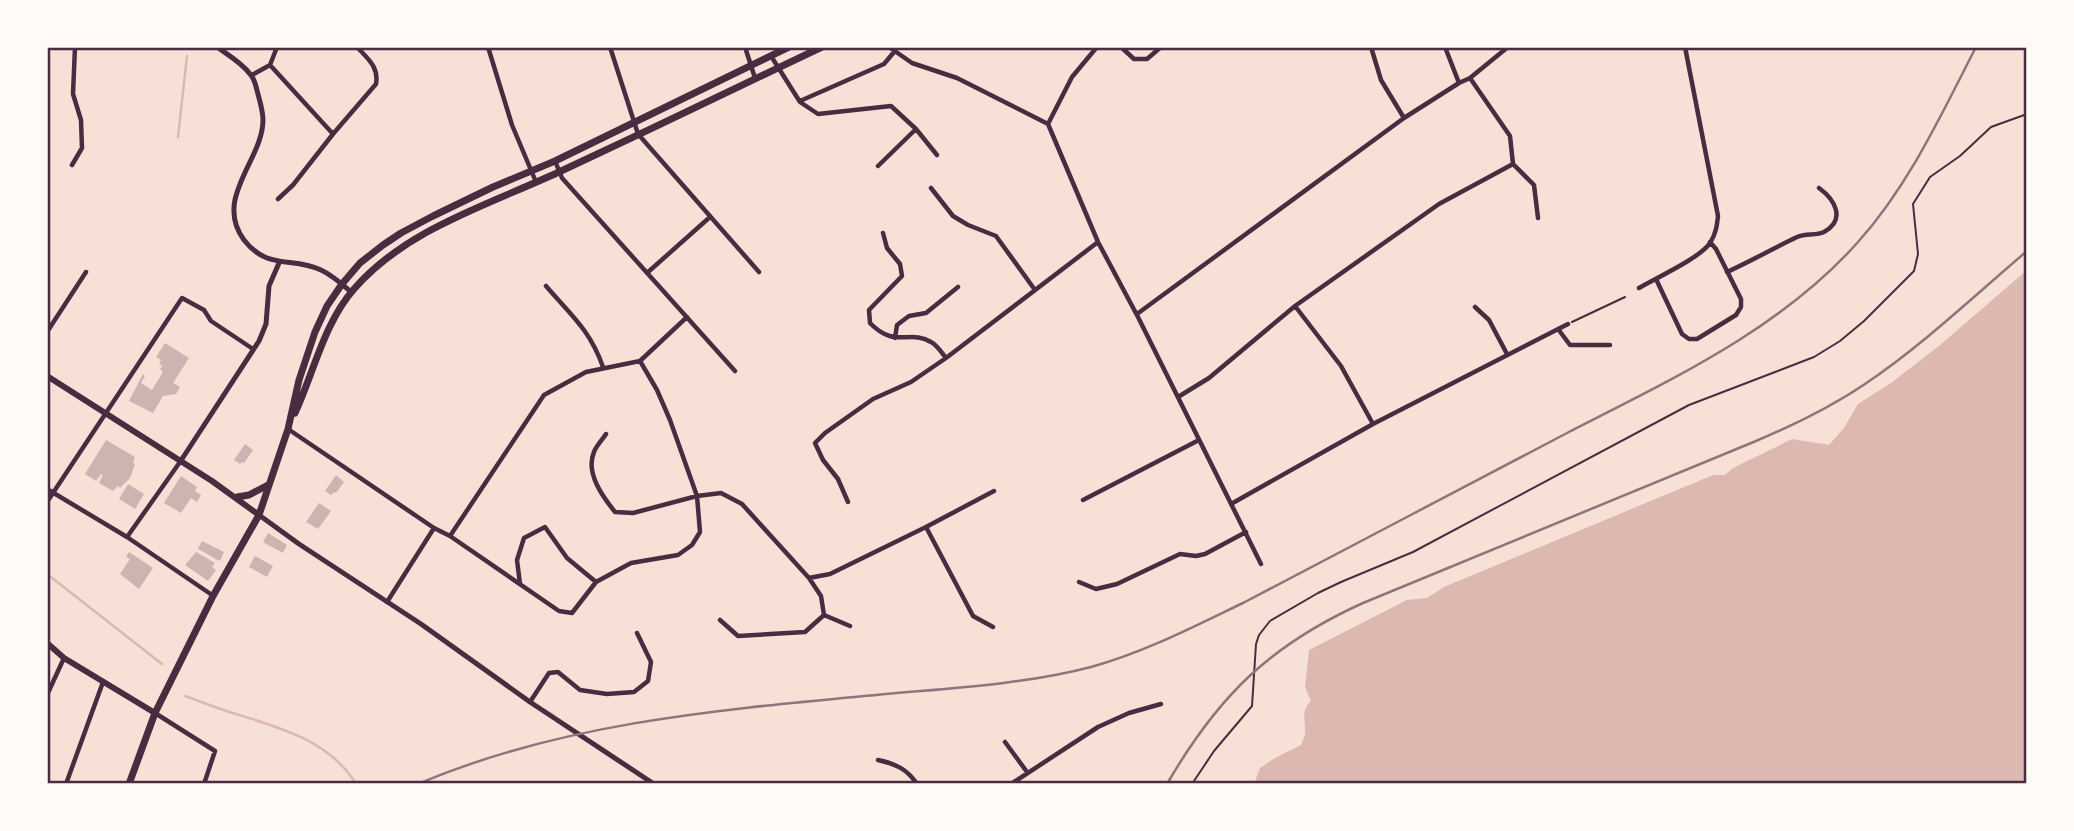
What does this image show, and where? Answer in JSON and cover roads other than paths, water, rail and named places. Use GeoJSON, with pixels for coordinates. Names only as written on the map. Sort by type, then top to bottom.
{"type":"FeatureCollection","features":[{"type":"Feature","properties":{"kind":"main road"},"geometry":{"type":"LineString","coordinates":[[288,429],[299,380],[327,306],[360,263],[401,233],[455,204],[555,161],[789,47]]}},
{"type":"Feature","properties":{"kind":"main road"},"geometry":{"type":"LineString","coordinates":[[129,784],[155,713],[213,596],[259,514],[288,429],[326,335],[351,292],[368,273],[389,255],[460,215],[559,172],[822,47]]}},
{"type":"Feature","properties":{"kind":"main road"},"geometry":{"type":"LineString","coordinates":[[47,376],[237,497],[259,514]]}},
{"type":"Feature","properties":{"kind":"main road"},"geometry":{"type":"LineString","coordinates":[[237,497],[248,495],[268,485]]}},
{"type":"Feature","properties":{"kind":"main road"},"geometry":{"type":"LineString","coordinates":[[47,643],[64,657],[155,713]]}},
{"type":"Feature","properties":{"kind":"street"},"geometry":{"type":"LineString","coordinates":[[72,165],[82,148],[81,120],[73,94],[75,47]]}},
{"type":"Feature","properties":{"kind":"street"},"geometry":{"type":"LineString","coordinates":[[217,47],[252,75],[263,121],[257,144],[243,173],[233,209],[238,231],[255,253],[279,263],[301,264],[321,270],[351,292]]}},
{"type":"Feature","properties":{"kind":"street"},"geometry":{"type":"LineString","coordinates":[[252,75],[270,65],[277,47]]}},
{"type":"Feature","properties":{"kind":"street"},"geometry":{"type":"LineString","coordinates":[[278,200],[376,84],[378,75],[374,66],[357,47]]}},
{"type":"Feature","properties":{"kind":"street"},"geometry":{"type":"LineString","coordinates":[[488,47],[512,125],[536,182]]}},
{"type":"Feature","properties":{"kind":"street"},"geometry":{"type":"LineString","coordinates":[[610,47],[638,134],[759,272]]}},
{"type":"Feature","properties":{"kind":"street"},"geometry":{"type":"LineString","coordinates":[[745,47],[755,78]]}},
{"type":"Feature","properties":{"kind":"street"},"geometry":{"type":"LineString","coordinates":[[889,47],[912,63],[957,78],[1048,124],[1098,242],[1261,564]]}},
{"type":"Feature","properties":{"kind":"street"},"geometry":{"type":"LineString","coordinates":[[1048,124],[1072,77],[1097,47]]}},
{"type":"Feature","properties":{"kind":"street"},"geometry":{"type":"LineString","coordinates":[[1121,47],[1134,59],[1147,59],[1161,47]]}},
{"type":"Feature","properties":{"kind":"street"},"geometry":{"type":"LineString","coordinates":[[1371,47],[1381,80],[1404,118]]}},
{"type":"Feature","properties":{"kind":"street"},"geometry":{"type":"LineString","coordinates":[[1445,47],[1459,83]]}},
{"type":"Feature","properties":{"kind":"street"},"geometry":{"type":"LineString","coordinates":[[1136,314],[1404,118],[1470,78],[1508,47]]}},
{"type":"Feature","properties":{"kind":"street"},"geometry":{"type":"LineString","coordinates":[[1639,288],[1699,253],[1715,233],[1717,216],[1685,47]]}},
{"type":"Feature","properties":{"kind":"street"},"geometry":{"type":"LineString","coordinates":[[800,102],[884,64],[894,52]]}},
{"type":"Feature","properties":{"kind":"street"},"geometry":{"type":"LineString","coordinates":[[771,56],[800,102],[818,114],[891,106],[916,129],[937,155]]}},
{"type":"Feature","properties":{"kind":"street"},"geometry":{"type":"LineString","coordinates":[[270,65],[333,134]]}},
{"type":"Feature","properties":{"kind":"street"},"geometry":{"type":"LineString","coordinates":[[1470,78],[1510,136],[1513,164],[1534,185],[1538,218]]}},
{"type":"Feature","properties":{"kind":"street"},"geometry":{"type":"LineString","coordinates":[[877,166],[916,129]]}},
{"type":"Feature","properties":{"kind":"street"},"geometry":{"type":"LineString","coordinates":[[555,161],[562,178],[735,371]]}},
{"type":"Feature","properties":{"kind":"street"},"geometry":{"type":"LineString","coordinates":[[1178,397],[1209,379],[1295,306],[1439,204],[1513,164]]}},
{"type":"Feature","properties":{"kind":"street"},"geometry":{"type":"LineString","coordinates":[[931,188],[953,216],[996,236],[1035,290]]}},
{"type":"Feature","properties":{"kind":"street"},"geometry":{"type":"LineString","coordinates":[[1727,272],[1802,235],[1823,233],[1832,225],[1836,205],[1830,196],[1819,188]]}},
{"type":"Feature","properties":{"kind":"street"},"geometry":{"type":"LineString","coordinates":[[647,274],[710,217]]}},
{"type":"Feature","properties":{"kind":"street"},"geometry":{"type":"LineString","coordinates":[[883,233],[887,248],[900,264],[902,276],[869,310],[870,323],[880,333],[895,338],[924,338],[934,343],[946,358]]}},
{"type":"Feature","properties":{"kind":"street"},"geometry":{"type":"LineString","coordinates":[[848,502],[838,479],[823,460],[815,443],[873,399],[911,382],[946,358],[1098,242]]}},
{"type":"Feature","properties":{"kind":"street"},"geometry":{"type":"LineString","coordinates":[[1656,279],[1682,334],[1689,339],[1697,339],[1736,315],[1741,307],[1741,299],[1710,242]]}},
{"type":"Feature","properties":{"kind":"street"},"geometry":{"type":"LineString","coordinates":[[127,537],[259,341],[266,324],[269,286],[279,263]]}},
{"type":"Feature","properties":{"kind":"street"},"geometry":{"type":"LineString","coordinates":[[47,332],[86,272]]}},
{"type":"Feature","properties":{"kind":"street"},"geometry":{"type":"LineString","coordinates":[[546,286],[586,330],[603,367]]}},
{"type":"Feature","properties":{"kind":"street"},"geometry":{"type":"LineString","coordinates":[[895,338],[897,325],[909,316],[926,313],[958,287]]}},
{"type":"Feature","properties":{"kind":"street"},"geometry":{"type":"LineString","coordinates":[[47,502],[182,298],[204,310],[211,321],[253,349]]}},
{"type":"Feature","properties":{"kind":"street"},"geometry":{"type":"LineString","coordinates":[[1295,306],[1341,366],[1373,424]]}},
{"type":"Feature","properties":{"kind":"street"},"geometry":{"type":"LineString","coordinates":[[1475,307],[1489,320],[1507,354]]}},
{"type":"Feature","properties":{"kind":"street"},"geometry":{"type":"LineString","coordinates":[[450,536],[544,395],[586,372],[640,361],[687,317]]}},
{"type":"Feature","properties":{"kind":"street"},"geometry":{"type":"LineString","coordinates":[[1231,504],[1373,424],[1569,324]]}},
{"type":"Feature","properties":{"kind":"street"},"geometry":{"type":"LineString","coordinates":[[1558,329],[1570,345],[1609,345]]}},
{"type":"Feature","properties":{"kind":"street"},"geometry":{"type":"LineString","coordinates":[[288,429],[559,611],[572,613],[596,582],[631,563],[678,555],[692,545],[700,532],[697,496],[670,420],[640,361]]}},
{"type":"Feature","properties":{"kind":"street"},"geometry":{"type":"LineString","coordinates":[[607,434],[593,453],[592,468],[601,495],[615,512],[633,513],[697,496],[722,493],[742,504],[808,578],[821,596],[824,615]]}},
{"type":"Feature","properties":{"kind":"street"},"geometry":{"type":"LineString","coordinates":[[1083,500],[1199,440]]}},
{"type":"Feature","properties":{"kind":"street"},"geometry":{"type":"LineString","coordinates":[[47,488],[127,537],[213,596]]}},
{"type":"Feature","properties":{"kind":"street"},"geometry":{"type":"LineString","coordinates":[[808,578],[830,574],[994,491]]}},
{"type":"Feature","properties":{"kind":"street"},"geometry":{"type":"LineString","coordinates":[[259,514],[530,702],[654,784]]}},
{"type":"Feature","properties":{"kind":"street"},"geometry":{"type":"LineString","coordinates":[[520,584],[517,560],[524,538],[545,527],[567,558],[596,582]]}},
{"type":"Feature","properties":{"kind":"street"},"geometry":{"type":"LineString","coordinates":[[926,527],[973,616],[993,627]]}},
{"type":"Feature","properties":{"kind":"street"},"geometry":{"type":"LineString","coordinates":[[387,601],[434,528]]}},
{"type":"Feature","properties":{"kind":"street"},"geometry":{"type":"LineString","coordinates":[[1079,582],[1096,589],[1117,584],[1180,554],[1205,554],[1245,532]]}},
{"type":"Feature","properties":{"kind":"street"},"geometry":{"type":"LineString","coordinates":[[720,620],[738,636],[805,632],[824,615]]}},
{"type":"Feature","properties":{"kind":"street"},"geometry":{"type":"LineString","coordinates":[[824,615],[850,626]]}},
{"type":"Feature","properties":{"kind":"street"},"geometry":{"type":"LineString","coordinates":[[530,702],[549,673],[558,672],[580,690],[607,694],[634,692],[648,681],[652,662],[637,633]]}},
{"type":"Feature","properties":{"kind":"street"},"geometry":{"type":"LineString","coordinates":[[47,695],[64,657]]}},
{"type":"Feature","properties":{"kind":"street"},"geometry":{"type":"LineString","coordinates":[[66,784],[103,682]]}},
{"type":"Feature","properties":{"kind":"street"},"geometry":{"type":"LineString","coordinates":[[1011,784],[1098,727],[1129,713],[1161,704]]}},
{"type":"Feature","properties":{"kind":"street"},"geometry":{"type":"LineString","coordinates":[[155,713],[215,751],[204,784]]}},
{"type":"Feature","properties":{"kind":"street"},"geometry":{"type":"LineString","coordinates":[[1005,742],[1027,772]]}},
{"type":"Feature","properties":{"kind":"street"},"geometry":{"type":"LineString","coordinates":[[878,760],[908,771],[917,784]]}},
{"type":"Feature","properties":{"kind":"waterway"},"geometry":{"type":"LineString","coordinates":[[178,137],[187,56]]}},
{"type":"Feature","properties":{"kind":"waterway"},"geometry":{"type":"LineString","coordinates":[[47,574],[162,664]]}},
{"type":"Feature","properties":{"kind":"waterway"},"geometry":{"type":"LineString","coordinates":[[185,696],[303,738],[333,757],[356,784]]}},
{"type":"Feature","properties":{"kind":"railway"},"geometry":{"type":"LineString","coordinates":[[418,784],[531,745],[648,721],[708,712],[1041,678],[1091,667],[1188,630],[1684,372],[1722,351],[1794,302],[1858,242],[1893,197],[1937,124],[1976,47]]}},
{"type":"Feature","properties":{"kind":"railway"},"geometry":{"type":"LineString","coordinates":[[1167,784],[1206,724],[1227,699],[1249,676],[1300,637],[1363,603],[1756,441],[1826,408],[1907,353],[2027,251]]}}]}
